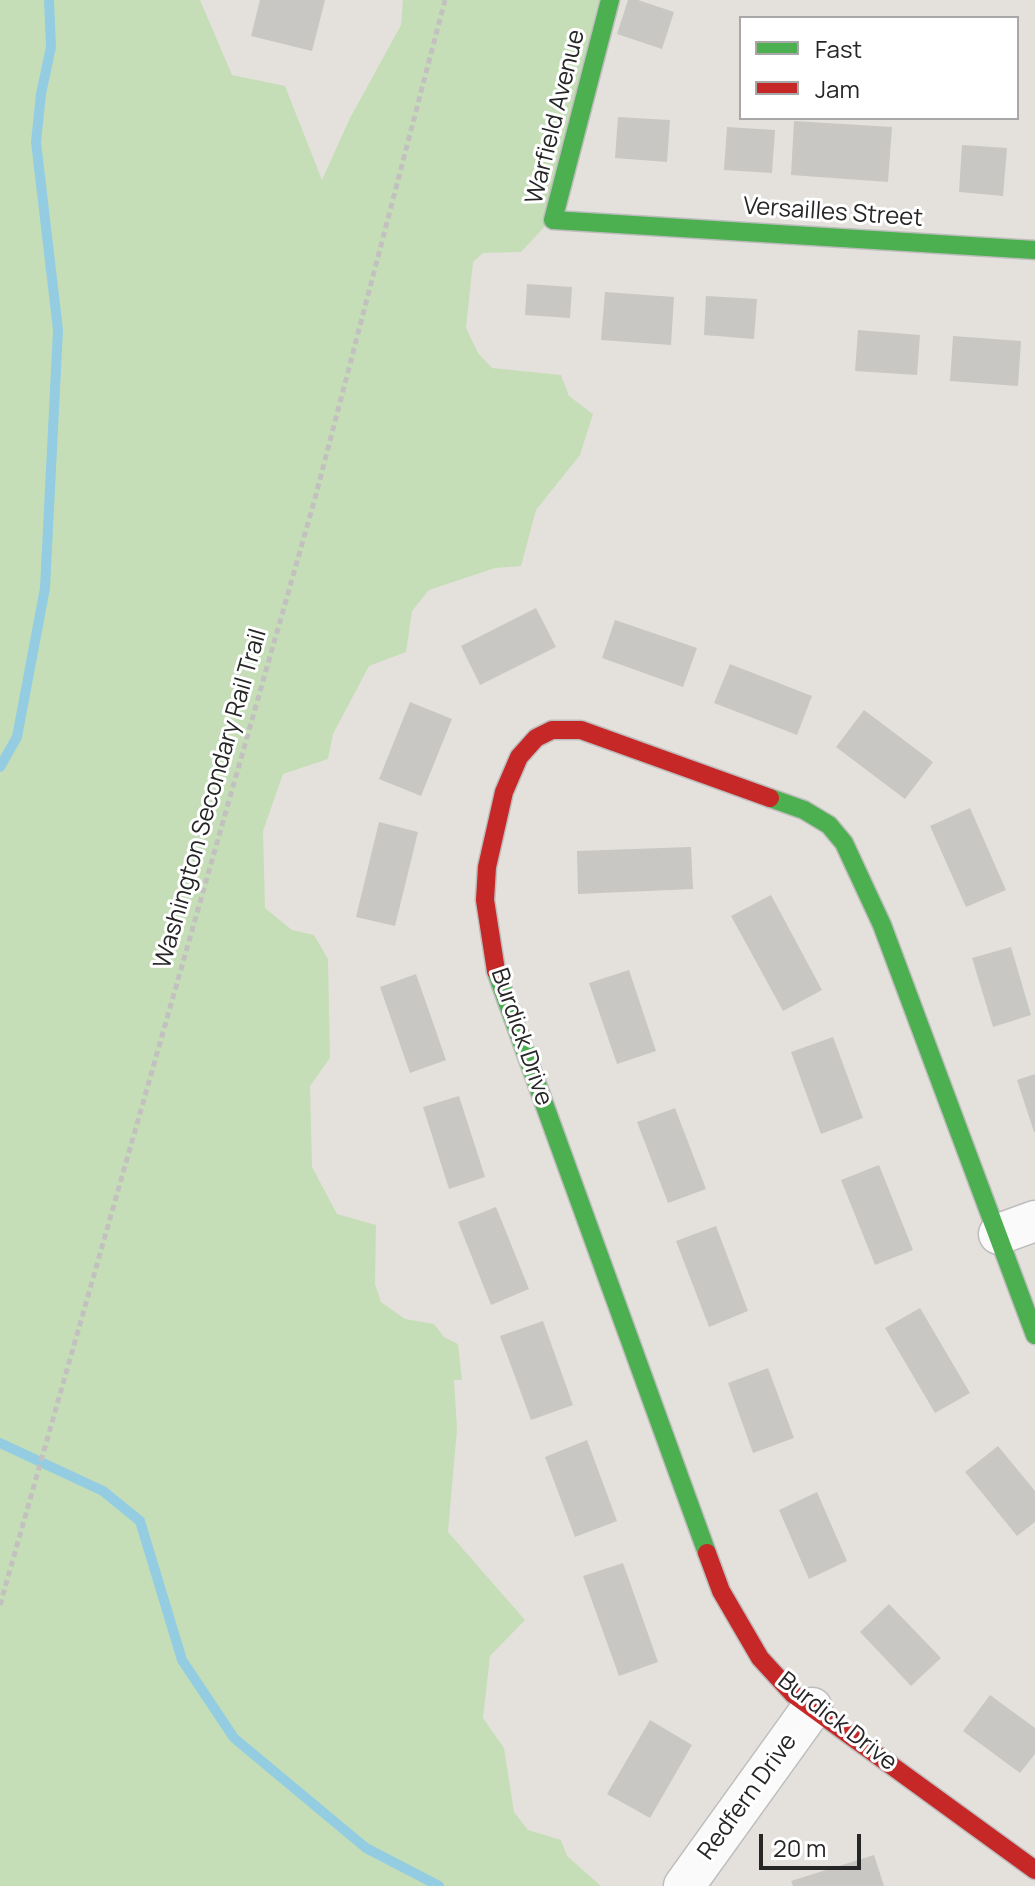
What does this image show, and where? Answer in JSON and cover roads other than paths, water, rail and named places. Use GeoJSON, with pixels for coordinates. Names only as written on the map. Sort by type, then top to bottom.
{"type":"FeatureCollection","features":[{"type":"Feature","properties":{"kind":"street","name":"Warfield Avenue"},"geometry":{"type":"LineString","coordinates":[[610,0],[553,220],[628,224]]}},
{"type":"Feature","properties":{"kind":"street","name":"Versailles Street"},"geometry":{"type":"LineString","coordinates":[[628,224],[1035,250]]}},
{"type":"Feature","properties":{"kind":"street","name":"Burdick Drive"},"geometry":{"type":"LineString","coordinates":[[1035,1335],[1017,1228],[967,1158],[882,925],[844,843],[829,825],[804,810],[581,730],[552,730],[536,738],[519,757],[504,792],[487,867],[485,900],[495,967],[721,1591],[760,1658],[793,1694],[1035,1870]]}},
{"type":"Feature","properties":{"kind":"street","name":"Redfern Drive"},"geometry":{"type":"LineString","coordinates":[[684,1886],[812,1708]]}},
{"type":"Feature","properties":{"kind":"waterway"},"geometry":{"type":"LineString","coordinates":[[0,767],[17,737],[45,588],[58,330],[36,142],[41,94],[51,47],[49,0]]}},
{"type":"Feature","properties":{"kind":"waterway"},"geometry":{"type":"LineString","coordinates":[[0,1443],[103,1491],[140,1521],[182,1660],[234,1738],[366,1848],[439,1886]]}}]}
